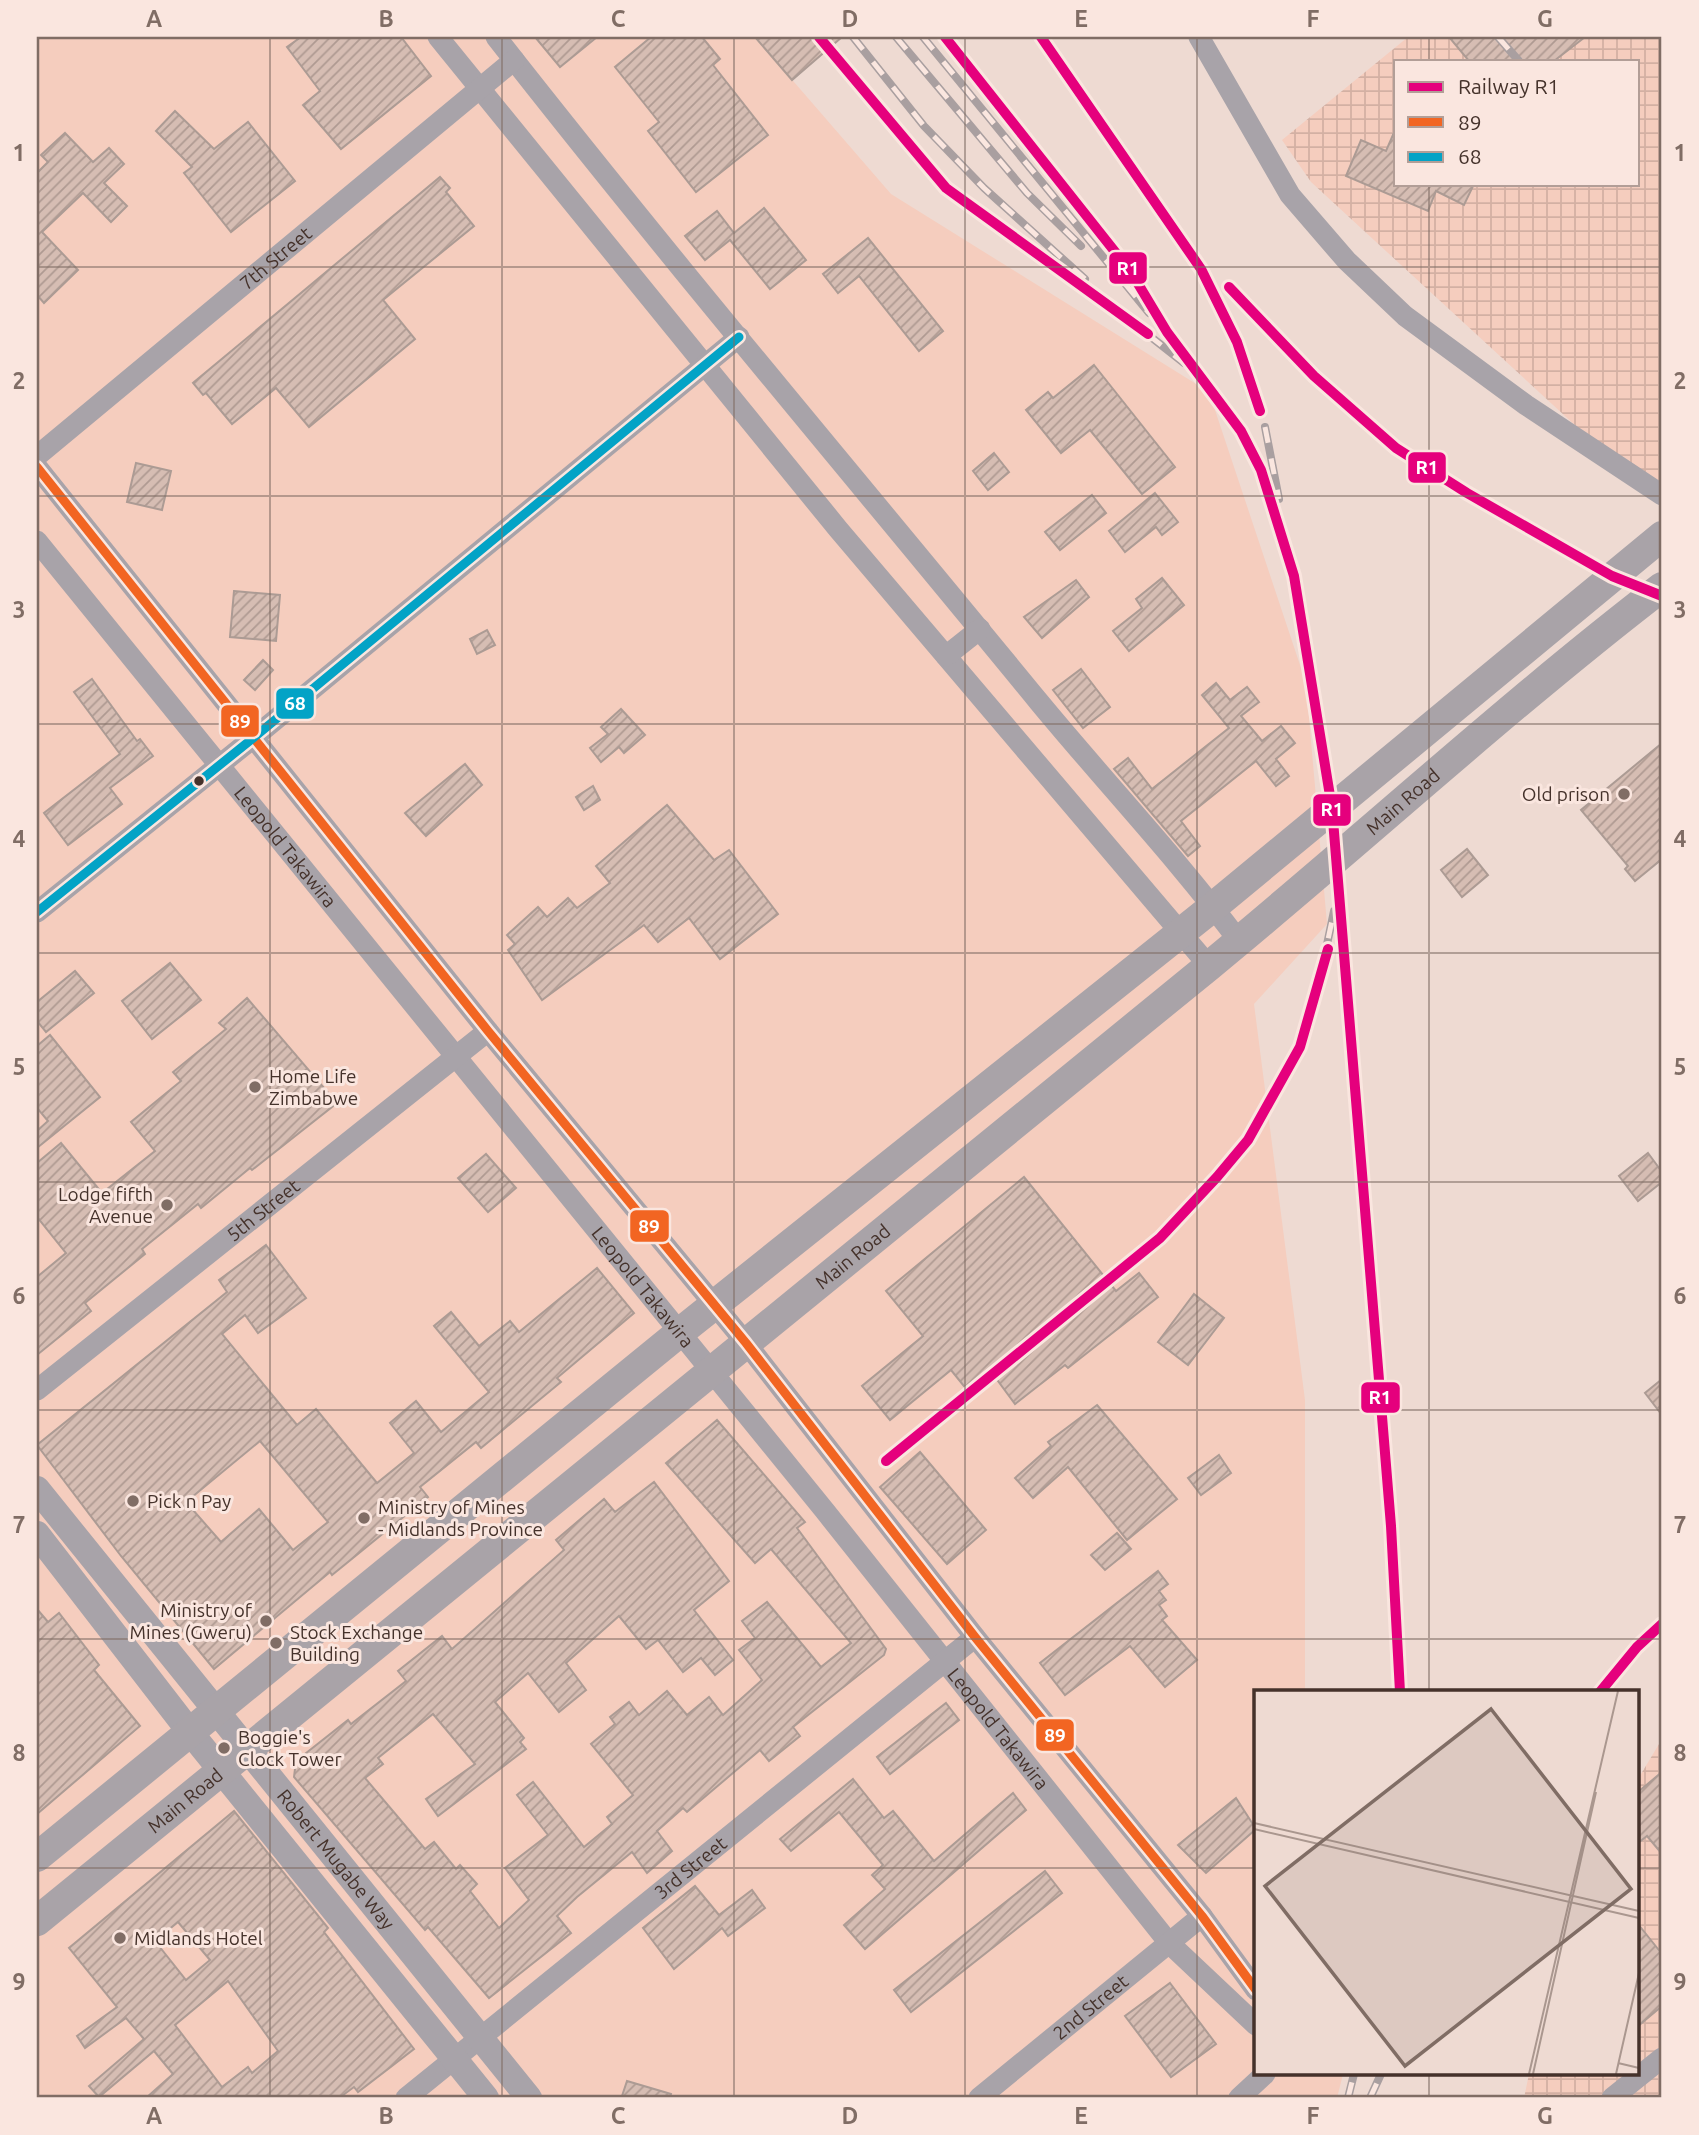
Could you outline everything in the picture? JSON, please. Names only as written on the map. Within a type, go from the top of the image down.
[{"type":"main road","name":"Main Road","points":[[37,1857],[679,1333],[1213,907],[1662,536]]},
{"type":"main road","name":"Main Road","points":[[37,1921],[996,1136],[1239,942],[1352,847],[1475,737],[1662,587]]},
{"type":"main road","points":[[972,1100],[996,1136]]},
{"type":"street","points":[[438,37],[838,529],[1209,966]]},
{"type":"street","points":[[496,37],[739,337],[1213,907],[1239,942]]},
{"type":"street","points":[[1199,37],[1290,195],[1347,261],[1416,324],[1526,405],[1662,495]]},
{"type":"street","name":"7th Street","points":[[37,456],[514,60]]},
{"type":"street","points":[[37,912],[252,739],[739,337]]},
{"type":"street","name":"Leopold Takawira","points":[[37,467],[488,1031],[746,1342],[975,1637],[1202,1916],[1254,1987]]},
{"type":"street","name":"Leopold Takawira","points":[[37,541],[945,1660],[1169,1943],[1254,2023]]},
{"type":"street","points":[[947,656],[980,629]]},
{"type":"street","name":"5th Street","points":[[37,1390],[488,1031]]},
{"type":"street","name":"Robert Mugabe Way","points":[[37,1489],[528,2098]]},
{"type":"street","name":"Robert Mugabe Way","points":[[37,1534],[190,1732],[486,2098]]},
{"type":"street","name":"3rd Street","points":[[406,2098],[975,1637]]},
{"type":"street","name":"2nd Street","points":[[979,2098],[1202,1916]]},
{"type":"street","points":[[1640,2076],[1662,2058]]},
{"type":"street","points":[[1239,2098],[1263,2076]]},
{"type":"street","points":[[1612,2098],[1640,2076]]},
{"type":"shaded area","points":[[37,37],[755,37],[891,194],[1209,392],[1306,683],[1327,924],[1254,1004],[1305,1400],[1305,1690],[1254,1690],[1254,2076],[1342,2076],[1337,2098],[37,2098]]},
{"type":"shaded area","points":[[1408,37],[1662,37],[1662,500],[1654,498],[1311,182],[1282,140]]},
{"type":"shaded area","points":[[1662,1739],[1662,2098],[1524,2098],[1529,2076],[1640,2076],[1640,1776]]},
{"type":"building","points":[[301,37],[401,37],[431,76],[341,149],[303,105],[320,91],[287,47]]},
{"type":"building","points":[[535,37],[597,37],[560,67]]},
{"type":"building","points":[[651,37],[702,37],[720,59],[713,65],[768,135],[696,192],[648,131],[659,122],[615,67]]},
{"type":"building","points":[[755,37],[842,37],[792,80]]},
{"type":"building","points":[[1449,37],[1585,37],[1555,60],[1468,60]]},
{"type":"building","points":[[175,111],[214,149],[248,122],[295,181],[231,232],[184,173],[192,167],[156,131]]},
{"type":"building","points":[[65,133],[93,162],[109,148],[124,164],[104,183],[127,206],[111,222],[83,193],[42,232],[78,270],[44,303],[37,295],[37,173],[48,162],[41,155]]},
{"type":"building","points":[[1394,133],[1394,186],[1473,186],[1464,205],[1436,191],[1428,211],[1346,176],[1361,140],[1386,151]]},
{"type":"building","points":[[440,177],[450,188],[446,192],[474,226],[383,300],[415,339],[309,427],[276,388],[232,424],[206,393],[203,395],[193,383]]},
{"type":"building","points":[[764,208],[806,260],[770,289],[730,240],[705,260],[685,236],[717,211],[734,233]]},
{"type":"building","points":[[868,238],[943,331],[919,351],[859,276],[838,293],[823,274]]},
{"type":"building","points":[[1094,365],[1175,467],[1142,494],[1090,430],[1061,453],[1026,410],[1048,392],[1053,398]]},
{"type":"building","points":[[994,453],[1009,472],[988,490],[973,471]]},
{"type":"building","points":[[136,463],[171,471],[162,510],[127,502]]},
{"type":"building","points":[[1155,493],[1178,522],[1162,535],[1156,527],[1125,552],[1109,531]]},
{"type":"building","points":[[1092,495],[1106,513],[1060,550],[1045,532]]},
{"type":"building","points":[[1162,578],[1184,605],[1129,651],[1113,631],[1142,608],[1136,599]]},
{"type":"building","points":[[1076,580],[1089,597],[1042,638],[1024,617]]},
{"type":"building","points":[[234,591],[280,595],[276,641],[230,637]]},
{"type":"building","points":[[487,630],[495,645],[477,654],[470,639]]},
{"type":"building","points":[[263,660],[273,670],[255,690],[244,680]]},
{"type":"building","points":[[1081,669],[1110,707],[1083,728],[1053,690]]},
{"type":"building","points":[[92,679],[137,741],[140,739],[153,756],[110,788],[122,804],[68,845],[44,813],[120,754],[74,692]]},
{"type":"building","points":[[1216,683],[1230,700],[1247,687],[1259,702],[1241,716],[1262,741],[1281,726],[1295,743],[1276,759],[1289,776],[1276,786],[1256,761],[1181,821],[1200,846],[1188,856],[1114,769],[1128,758],[1152,789],[1229,728],[1202,695]]},
{"type":"building","points":[[621,709],[645,735],[624,753],[619,747],[601,762],[590,748],[608,734],[601,727]]},
{"type":"building","points":[[1662,743],[1662,859],[1635,881],[1625,869],[1628,866],[1581,810]]},
{"type":"building","points":[[465,764],[482,785],[426,836],[405,813]]},
{"type":"building","points":[[593,786],[600,800],[584,810],[576,797]]},
{"type":"building","points":[[667,805],[714,860],[729,850],[778,914],[720,959],[689,918],[658,942],[644,925],[542,1000],[508,950],[515,944],[507,935],[538,907],[547,917],[568,898],[577,908],[610,883],[596,866]]},
{"type":"building","points":[[1467,849],[1488,875],[1462,897],[1441,870]]},
{"type":"building","points":[[170,963],[201,1000],[152,1039],[122,1001]]},
{"type":"building","points":[[75,971],[94,993],[46,1032],[37,1021],[37,1002]]},
{"type":"building","points":[[247,998],[337,1103],[252,1170],[250,1168],[201,1208],[198,1204],[142,1249],[145,1254],[85,1303],[91,1311],[37,1355],[37,1277],[66,1253],[37,1217],[37,1163],[61,1143],[102,1193],[155,1151],[131,1122],[181,1081],[173,1072],[226,1029],[219,1023]]},
{"type":"building","points":[[50,1035],[100,1097],[37,1148],[37,1131],[48,1121],[37,1108],[37,1046]]},
{"type":"building","points":[[1648,1153],[1662,1172],[1662,1182],[1638,1201],[1619,1176]]},
{"type":"building","points":[[486,1154],[516,1188],[488,1212],[458,1178]]},
{"type":"building","points":[[1024,1177],[1116,1291],[1139,1273],[1158,1297],[1068,1368],[1065,1365],[1015,1404],[995,1377],[972,1396],[951,1370],[890,1420],[862,1386],[923,1336],[886,1291]]},
{"type":"building","points":[[266,1245],[306,1298],[258,1333],[245,1315],[222,1334],[297,1425],[316,1409],[377,1483],[414,1453],[390,1423],[416,1401],[441,1432],[489,1392],[434,1326],[451,1312],[479,1346],[510,1321],[519,1332],[597,1268],[634,1313],[557,1378],[561,1382],[481,1448],[476,1442],[420,1487],[428,1497],[332,1575],[330,1572],[214,1669],[121,1556],[37,1445],[227,1292],[219,1280]],"holes":[[[260,1441],[328,1522],[293,1550],[259,1509],[221,1542],[186,1502]]]},
{"type":"building","points":[[1194,1294],[1224,1318],[1188,1365],[1158,1342]]},
{"type":"building","points":[[1662,1379],[1662,1415],[1645,1393]]},
{"type":"building","points":[[1097,1405],[1177,1499],[1127,1540],[1068,1467],[1033,1498],[1015,1478],[1051,1446],[1048,1442]]},
{"type":"building","points":[[717,1420],[805,1522],[797,1528],[886,1649],[884,1655],[793,1727],[800,1736],[769,1761],[760,1750],[687,1812],[683,1808],[657,1831],[672,1851],[647,1873],[632,1852],[577,1897],[557,1916],[571,1933],[489,1998],[428,1927],[425,1930],[294,1777],[296,1761],[348,1720],[351,1724],[406,1681],[398,1671],[442,1636],[452,1649],[564,1550],[556,1540],[604,1499],[615,1512],[654,1482],[729,1581],[694,1610],[733,1660],[715,1675],[701,1658],[683,1672],[658,1640],[646,1649],[619,1616],[566,1663],[586,1690],[559,1712],[528,1673],[495,1702],[524,1738],[520,1742],[526,1749],[438,1816],[426,1799],[475,1764],[433,1714],[378,1758],[383,1764],[365,1778],[425,1849],[434,1842],[456,1869],[460,1865],[477,1884],[470,1891],[499,1928],[529,1900],[505,1868],[548,1835],[517,1795],[533,1782],[584,1847],[612,1824],[607,1817],[633,1795],[591,1744],[615,1724],[610,1717],[629,1702],[639,1715],[667,1691],[687,1715],[709,1697],[723,1715],[762,1680],[739,1650],[755,1638],[742,1621],[767,1602],[821,1667],[851,1643],[771,1549],[755,1563],[666,1463]]},
{"type":"building","points":[[920,1452],[986,1530],[947,1564],[880,1487]]},
{"type":"building","points":[[1219,1455],[1231,1473],[1201,1495],[1188,1478]]},
{"type":"building","points":[[1117,1533],[1131,1549],[1105,1570],[1091,1555]]},
{"type":"building","points":[[1158,1571],[1168,1584],[1159,1591],[1166,1600],[1159,1605],[1167,1616],[1162,1620],[1197,1660],[1165,1687],[1130,1646],[1065,1695],[1040,1663]]},
{"type":"building","points":[[37,1609],[48,1622],[59,1613],[99,1665],[94,1670],[140,1726],[37,1814]]},
{"type":"building","points":[[946,1703],[959,1720],[890,1774],[877,1757]]},
{"type":"building","points":[[1662,1772],[1662,1854],[1647,1836],[1640,1841],[1640,1790]]},
{"type":"building","points":[[853,1779],[884,1818],[893,1811],[934,1861],[1013,1793],[1026,1810],[865,1949],[844,1925],[885,1889],[872,1875],[883,1865],[839,1812],[791,1851],[780,1839]]},
{"type":"building","points":[[1236,1798],[1254,1826],[1254,1831],[1206,1873],[1178,1845]]},
{"type":"building","points":[[234,1811],[328,1928],[324,1932],[414,2049],[358,2092],[354,2087],[339,2098],[146,2098],[173,2074],[154,2051],[99,2097],[89,2086],[144,2039],[126,2018],[85,2048],[77,2036],[117,2007],[69,1948]],"holes":[[[178,1922],[210,1960],[186,1980],[155,1941]],[[228,1981],[278,2051],[252,2073],[248,2067],[222,2087],[175,2025]]]},
{"type":"building","points":[[1045,1871],[1062,1893],[911,2012],[894,1990]]},
{"type":"building","points":[[695,1886],[719,1915],[752,1890],[765,1908],[728,1936],[722,1928],[674,1969],[643,1928]]},
{"type":"building","points":[[1640,1926],[1662,1954],[1662,2006],[1640,2024]]},
{"type":"building","points":[[1170,1983],[1216,2044],[1171,2077],[1125,2016]]},
{"type":"building","points":[[627,2081],[671,2094],[670,2098],[622,2096]]},
{"type":"railway","points":[[819,37],[946,188],[1017,243],[1113,307],[1184,363]]},
{"type":"railway","points":[[853,37],[924,126],[984,188],[1085,279]]},
{"type":"railway","points":[[896,37],[1027,193],[1081,246]]},
{"type":"railway","points":[[923,37],[1149,313]]},
{"type":"railway","points":[[945,37],[1131,272],[1167,332],[1241,431],[1261,470],[1294,576],[1332,808],[1391,1526],[1400,1690]]},
{"type":"railway","points":[[1041,37],[1152,196]]},
{"type":"railway","points":[[1498,37],[1518,60]]},
{"type":"railway","points":[[1265,427],[1279,499]]},
{"type":"railway","points":[[886,1461],[1160,1238],[1248,1140],[1300,1047],[1317,992],[1334,911]]},
{"type":"railway","points":[[1602,1690],[1637,1647],[1662,1624]]},
{"type":"railway","points":[[1348,2098],[1354,2076]]},
{"type":"railway","points":[[1370,2098],[1380,2076]]},
{"type":"rail line","name":"R1","points":[[819,37],[946,188],[1148,334]]},
{"type":"rail line","name":"R1","points":[[945,37],[1131,272],[1167,332],[1241,431],[1261,470],[1294,576],[1332,808],[1391,1526],[1400,1690]]},
{"type":"rail line","name":"R1","points":[[1041,37],[1201,269],[1237,342],[1260,411]]},
{"type":"rail line","name":"R1","points":[[1229,287],[1314,376],[1396,448],[1467,493],[1612,576],[1662,596]]},
{"type":"rail line","name":"R1","points":[[886,1461],[1160,1238],[1217,1177],[1248,1140],[1300,1047],[1328,949]]},
{"type":"rail line","name":"R1","points":[[1602,1690],[1637,1647],[1662,1624]]},
{"type":"transit line","name":"68","points":[[37,912],[252,739],[739,337]]},
{"type":"transit line","name":"89","points":[[37,467],[488,1031],[746,1343],[975,1637],[1202,1916],[1254,1987]]},
{"type":"place","name":"Old prison","points":[[1624,794]]},
{"type":"place","name":"Home Life Zimbabwe","points":[[255,1087]]},
{"type":"place","name":"Lodge fifth Avenue","points":[[167,1205]]},
{"type":"place","name":"Pick n Pay","points":[[133,1501]]},
{"type":"place","name":"Ministry of Mines - Midlands Province","points":[[364,1518]]},
{"type":"place","name":"Ministry of Mines (Gweru)","points":[[266,1621]]},
{"type":"place","name":"Stock Exchange Building","points":[[276,1643]]},
{"type":"place","name":"Boggie's Clock Tower","points":[[224,1748]]},
{"type":"place","name":"Midlands Hotel","points":[[120,1938]]}]
